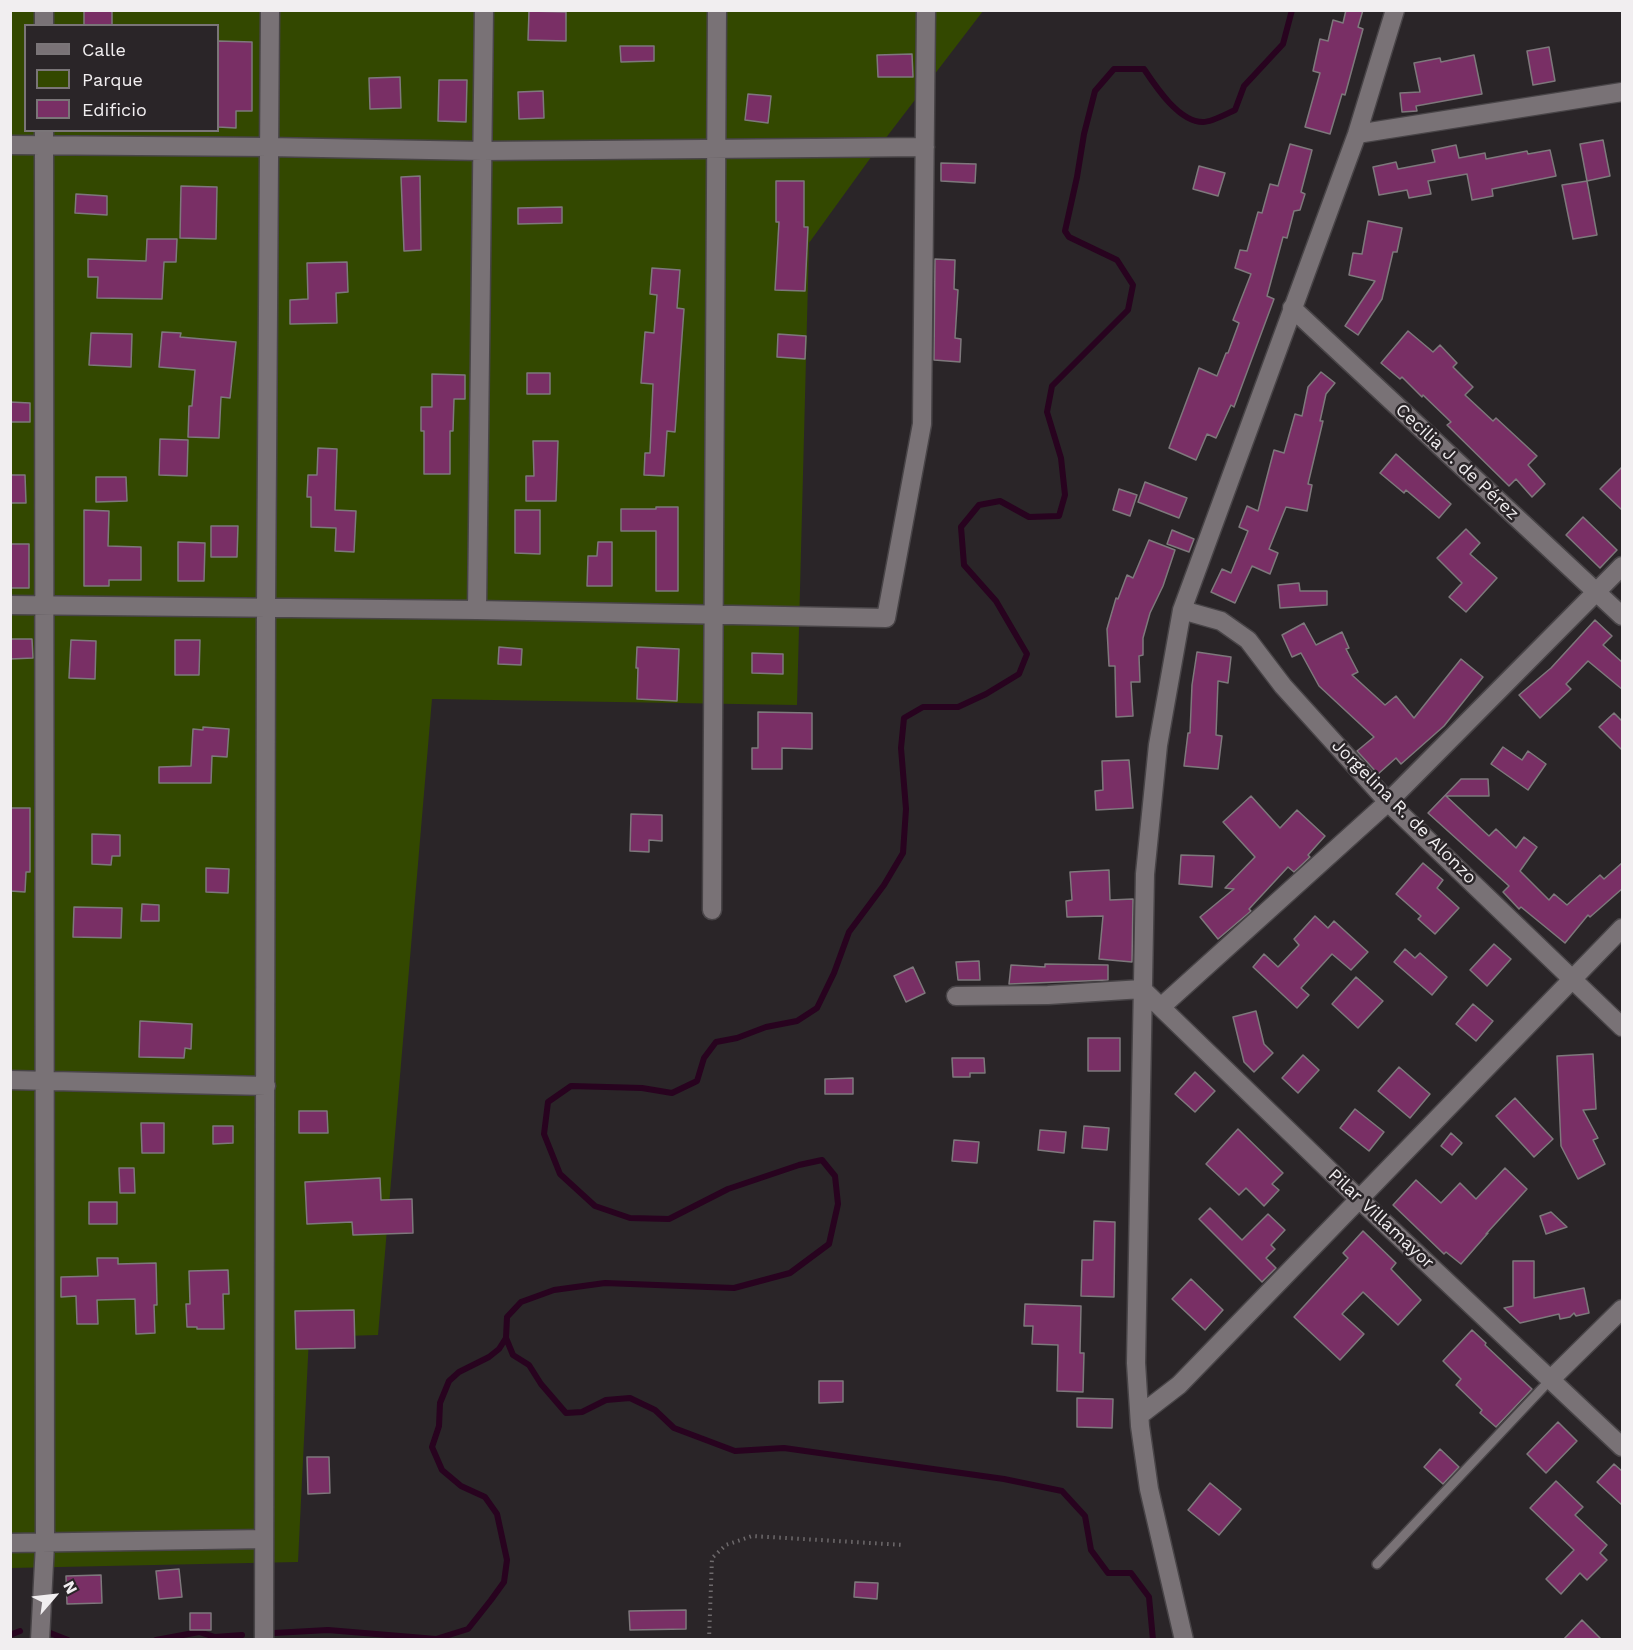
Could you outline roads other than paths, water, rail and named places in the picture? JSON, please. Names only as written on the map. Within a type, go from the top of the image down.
[{"type":"street","points":[[264,1640],[266,607],[270,10]]},
{"type":"street","points":[[477,609],[484,10]]},
{"type":"street","points":[[712,910],[717,10]]},
{"type":"street","points":[[10,605],[477,609],[886,618],[922,424],[926,10]]},
{"type":"street","points":[[1184,1640],[1149,1489],[1136,1363],[1145,874],[1158,745],[1182,610],[1357,134],[1395,10]]},
{"type":"street","points":[[1357,134],[1623,92]]},
{"type":"street","points":[[40,1640],[45,1544],[44,138]]},
{"type":"street","points":[[10,146],[44,138],[269,147],[482,151],[925,147]]},
{"type":"street","name":"Cecilia J. de Pérez","points":[[1292,308],[1623,616]]},
{"type":"street","points":[[1161,1007],[1388,801],[1623,566]]},
{"type":"street","name":"Jorgelina R. de Alonzo","points":[[1182,610],[1221,621],[1248,640],[1283,686],[1388,801],[1623,1027]]},
{"type":"street","points":[[1140,1414],[1179,1385],[1623,928]]},
{"type":"street","points":[[956,996],[1047,995],[1142,989]]},
{"type":"street","name":"Pilar Villamayor","points":[[1142,989],[1359,1199],[1623,1447]]},
{"type":"street","points":[[10,1080],[266,1086]]},
{"type":"street","points":[[1551,1379],[1623,1309]]},
{"type":"street","points":[[10,1543],[264,1539]]},
{"type":"lane","points":[[1377,1564],[1551,1379]]},
{"type":"waterway","points":[[1153,1640],[1149,1597],[1131,1573],[1108,1573],[1091,1550],[1085,1516],[1062,1491],[1004,1479],[784,1448],[735,1451],[674,1428],[655,1410],[630,1398],[606,1400],[582,1412],[566,1413],[541,1384],[529,1365],[513,1355],[506,1338],[507,1317],[521,1302],[554,1290],[605,1283],[734,1288],[790,1273],[829,1244],[838,1204],[835,1176],[822,1160],[799,1165],[728,1189],[669,1219],[630,1218],[595,1206],[560,1174],[544,1134],[548,1102],[571,1086],[642,1088],[672,1093],[697,1081],[704,1058],[716,1042],[737,1038],[766,1027],[797,1021],[817,1008],[834,973],[849,932],[884,885],[903,853],[906,809],[901,748],[904,718],[923,707],[958,707],[986,694],[1019,674],[1027,654],[996,601],[964,565],[961,527],[979,505],[1000,501],[1029,517],[1059,516],[1065,495],[1061,458],[1047,412],[1052,386],[1128,310],[1133,285],[1117,260],[1069,237],[1065,231],[1095,91],[1114,69],[1144,69],[1169,102],[1185,116],[1203,122],[1219,118],[1235,110],[1244,86],[1283,44],[1292,10]]},
{"type":"waterway","points":[[274,1633],[328,1630],[436,1639],[468,1629],[491,1600],[504,1582],[507,1560],[497,1514],[485,1497],[461,1486],[442,1470],[432,1447],[439,1426],[440,1403],[449,1381],[459,1372],[489,1357],[499,1349],[506,1338]]},
{"type":"waterway","points":[[10,1635],[20,1631]]},
{"type":"waterway","points":[[45,1631],[68,1640]]},
{"type":"waterway","points":[[156,1640],[199,1632],[215,1637],[242,1635]]}]
